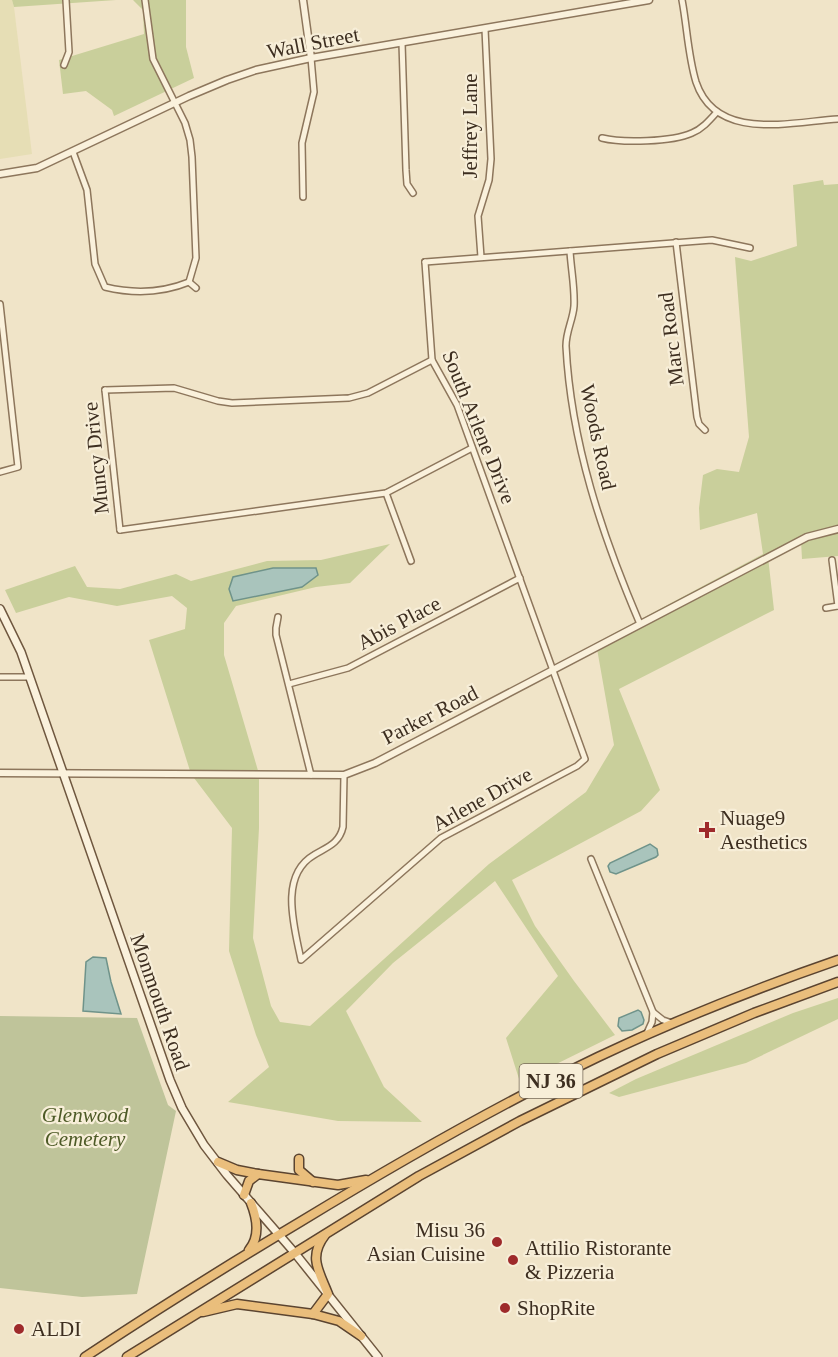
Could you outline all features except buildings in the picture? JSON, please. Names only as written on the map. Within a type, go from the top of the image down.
[{"type":"highway","name":"NJ 36","points":[[85,1357],[279,1234],[372,1178],[505,1104],[599,1057],[676,1023],[838,960]]},
{"type":"highway","name":"NJ 36","points":[[127,1357],[428,1171],[600,1081],[754,1013],[838,982]]},
{"type":"highway","points":[[299,1159],[299,1170],[314,1182]]},
{"type":"highway","points":[[218,1162],[237,1170],[338,1185],[372,1178]]},
{"type":"highway","points":[[244,1195],[249,1181],[258,1174]]},
{"type":"highway","points":[[241,1257],[251,1248],[257,1235],[251,1203]]},
{"type":"highway","points":[[313,1314],[328,1294],[315,1258],[317,1247],[328,1233]]},
{"type":"highway","points":[[194,1315],[237,1304],[313,1314],[339,1321],[361,1336]]},
{"type":"main road","name":"Monmouth Road","points":[[0,609],[30,677],[170,1080],[193,1129],[244,1195],[294,1252],[378,1357]]},
{"type":"street","points":[[64,65],[69,52],[66,0]]},
{"type":"street","points":[[145,0],[153,59],[188,132],[192,157],[196,258],[189,282]]},
{"type":"street","points":[[303,0],[314,92],[302,143],[303,197]]},
{"type":"street","name":"Wall Street","points":[[0,174],[31,170],[241,75],[311,58],[649,0]]},
{"type":"street","points":[[682,0],[696,81],[707,101],[717,112],[738,122],[754,125],[838,119]]},
{"type":"street","name":"Jeffrey Lane","points":[[481,257],[478,216],[489,180],[491,159],[485,29]]},
{"type":"street","points":[[402,43],[406,170],[408,188],[413,193]]},
{"type":"street","points":[[602,138],[620,142],[682,137],[704,126],[717,112]]},
{"type":"street","points":[[73,152],[87,190],[95,264],[105,287]]},
{"type":"street","points":[[418,256],[425,262],[716,240],[750,248]]},
{"type":"street","name":"Marc Road","points":[[676,242],[697,417],[699,424],[705,430]]},
{"type":"street","name":"Woods Road","points":[[570,251],[574,308],[567,330],[566,346],[577,436],[590,488],[640,624]]},
{"type":"street","name":"South Arlene Drive","points":[[425,262],[432,360],[457,405],[553,670]]},
{"type":"street","points":[[105,287],[127,292],[161,291],[189,282]]},
{"type":"street","points":[[189,282],[196,288]]},
{"type":"street","points":[[99,292],[105,287]]},
{"type":"street","points":[[0,304],[18,467],[0,472]]},
{"type":"street","name":"Muncy Drive","points":[[432,360],[368,393],[349,398],[232,403],[174,388],[105,390],[120,530],[386,493],[472,448]]},
{"type":"street","points":[[99,386],[105,390]]},
{"type":"street","points":[[386,493],[411,561]]},
{"type":"street","name":"Parker Road","points":[[0,773],[344,775],[375,763],[807,537],[838,529]]},
{"type":"street","points":[[115,536],[120,530]]},
{"type":"street","points":[[826,608],[838,606],[832,560]]},
{"type":"street","name":"Abis Place","points":[[289,684],[348,668],[520,578]]},
{"type":"street","points":[[278,617],[276,635],[311,775]]},
{"type":"street","name":"Arlene Drive","points":[[344,775],[341,835],[332,845],[308,860],[294,882],[292,909],[301,960],[441,838],[583,762],[585,757],[553,670]]},
{"type":"street","points":[[0,677],[30,677]]},
{"type":"street","points":[[591,859],[653,1012],[646,1037]]},
{"type":"street","points":[[653,1012],[663,1020],[676,1023]]},
{"type":"shaded area","points":[[0,0],[12,0],[14,7],[32,154],[0,159]]},
{"type":"green space","points":[[12,0],[116,0],[14,7]]},
{"type":"green space","points":[[133,0],[186,0],[186,47],[194,78],[114,116],[112,110],[86,91],[63,94],[59,60],[144,34],[143,10]]},
{"type":"green space","points":[[823,180],[824,185],[838,184],[838,556],[802,559],[801,541],[768,557],[774,610],[619,689],[660,790],[641,811],[512,880],[535,926],[615,1035],[520,1082],[506,1038],[558,976],[495,881],[393,963],[346,1011],[384,1087],[422,1122],[338,1121],[228,1102],[269,1067],[256,1035],[229,951],[232,828],[191,774],[149,640],[185,629],[187,608],[172,596],[117,606],[69,597],[16,613],[5,590],[75,566],[87,587],[120,589],[176,574],[191,581],[267,561],[321,560],[390,544],[350,583],[316,587],[236,606],[224,623],[224,655],[259,774],[259,828],[253,938],[271,1006],[280,1022],[310,1026],[489,864],[586,792],[614,745],[596,643],[763,554],[757,513],[700,530],[699,508],[703,475],[717,469],[739,472],[749,437],[735,257],[751,261],[797,246],[793,185]]},
{"type":"green space","points":[[838,998],[838,1019],[746,1063],[619,1097],[609,1093],[636,1079],[793,1013]]},
{"type":"green space","name":"Glenwood Cemetery","points":[[0,1016],[137,1018],[168,1105],[176,1111],[137,1294],[82,1297],[0,1288]]},
{"type":"water","points":[[273,568],[316,568],[318,575],[302,587],[233,601],[229,589],[233,577]]},
{"type":"water","points":[[650,844],[657,849],[656,857],[616,874],[610,872],[608,866],[610,863]]},
{"type":"water","points":[[93,957],[106,958],[121,1014],[83,1011],[86,962]]},
{"type":"water","points":[[638,1010],[644,1020],[643,1024],[632,1030],[622,1031],[618,1026],[619,1018]]},
{"type":"place","name":"Nuage9 Aesthetics","points":[[707,830]]},
{"type":"place","name":"Misu 36 Asian Cuisine","points":[[497,1242]]},
{"type":"place","name":"Attilio Ristorante & Pizzeria","points":[[513,1260]]},
{"type":"place","name":"ShopRite","points":[[505,1308]]},
{"type":"place","name":"ALDI","points":[[19,1329]]}]
